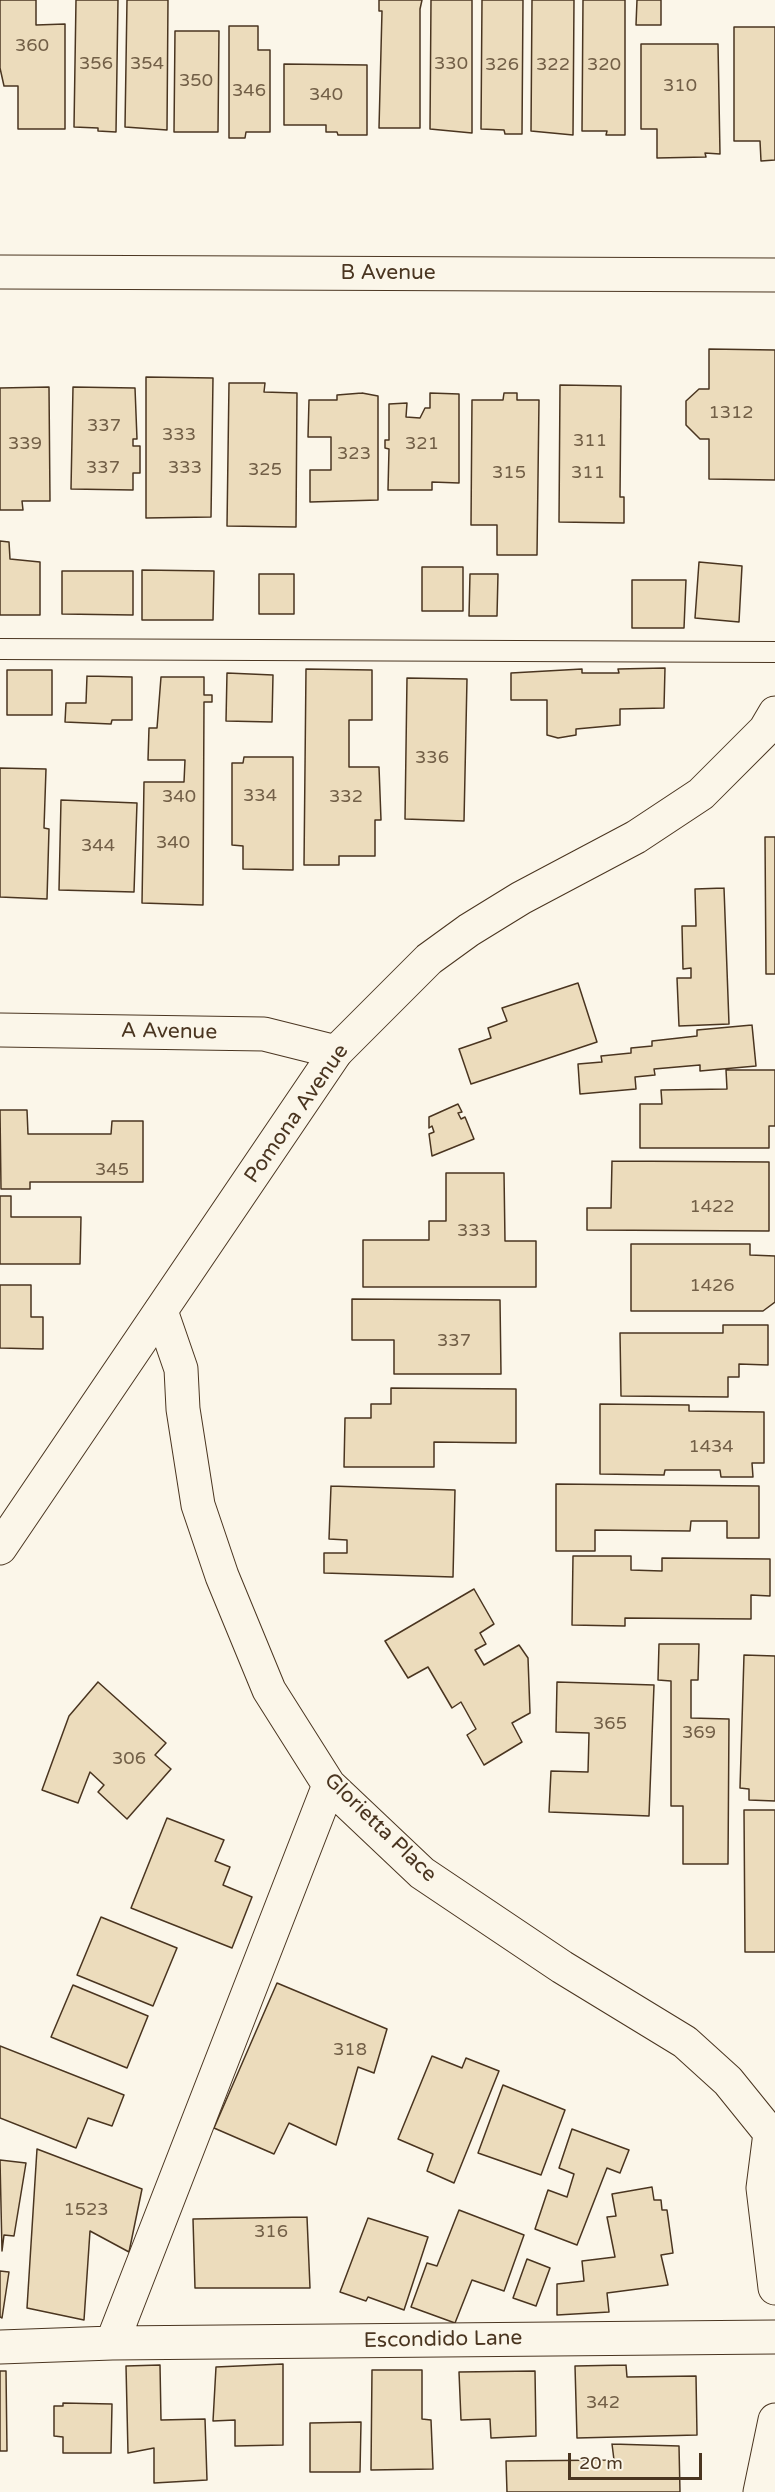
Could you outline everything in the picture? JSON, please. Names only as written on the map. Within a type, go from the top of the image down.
[{"type":"main road","name":"B Avenue","points":[[0,272],[775,275]]},
{"type":"main road","name":"Pomona Avenue","points":[[0,1548],[336,1052],[429,959],[453,942],[521,898],[636,837],[701,794],[765,730],[775,713]]},
{"type":"main road","name":"A Avenue","points":[[0,1030],[264,1034],[336,1052]]},
{"type":"main road","name":"Glorietta Place","points":[[161,1311],[182,1369],[183,1409],[198,1505],[222,1576],[268,1690],[329,1785],[422,1873],[562,1967],[685,2042],[728,2081],[772,2134]]},
{"type":"main road","points":[[112,2343],[329,1785]]},
{"type":"main road","points":[[772,2134],[763,2188],[775,2288]]},
{"type":"main road","name":"Escondido Lane","points":[[0,2347],[112,2343],[775,2337]]},
{"type":"main road","points":[[760,2492],[775,2420]]},
{"type":"lane","points":[[0,648],[775,652]]},
{"type":"building","points":[[0,0],[36,0],[36,25],[65,24],[65,129],[18,129],[18,86],[4,86],[0,68]]},
{"type":"building","points":[[76,0],[118,0],[116,132],[98,131],[98,128],[74,127]]},
{"type":"building","points":[[127,0],[168,0],[167,130],[125,127]]},
{"type":"building","points":[[379,0],[422,0],[420,9],[420,128],[379,128],[382,11],[379,11]]},
{"type":"building","points":[[431,0],[472,0],[472,133],[430,129]]},
{"type":"building","points":[[482,0],[523,0],[522,134],[505,134],[504,130],[481,129]]},
{"type":"building","points":[[532,0],[574,0],[573,135],[531,131]]},
{"type":"building","points":[[583,0],[625,0],[625,135],[606,135],[607,131],[582,131]]},
{"type":"building","points":[[637,0],[661,0],[661,25],[636,25]]},
{"type":"building","points":[[229,26],[258,26],[258,50],[270,50],[270,132],[246,132],[245,138],[229,138]]},
{"type":"building","points":[[734,27],[775,27],[775,160],[761,161],[760,141],[734,141]]},
{"type":"building","points":[[175,31],[219,31],[218,132],[174,132]]},
{"type":"building","points":[[641,44],[718,44],[720,154],[705,153],[706,157],[657,158],[657,129],[641,129]]},
{"type":"building","points":[[284,64],[367,65],[367,135],[338,135],[337,132],[326,132],[326,125],[284,125]]},
{"type":"building","points":[[709,349],[775,350],[775,480],[709,479],[709,439],[700,439],[686,425],[686,401],[699,389],[709,389]]},
{"type":"building","points":[[146,377],[213,378],[211,517],[146,518]]},
{"type":"building","points":[[229,383],[265,383],[264,392],[297,393],[296,527],[227,526]]},
{"type":"building","points":[[560,385],[621,386],[620,497],[624,497],[624,523],[559,522]]},
{"type":"building","points":[[49,387],[50,501],[22,501],[23,510],[0,510],[0,388]]},
{"type":"building","points":[[73,387],[135,388],[137,439],[133,439],[133,446],[140,446],[140,473],[133,473],[133,490],[71,489]]},
{"type":"building","points":[[362,393],[378,396],[378,500],[310,502],[310,470],[331,470],[331,437],[308,437],[309,400],[337,400],[337,395]]},
{"type":"building","points":[[430,393],[459,394],[459,483],[432,482],[432,490],[388,490],[389,449],[385,448],[385,440],[389,440],[389,404],[407,403],[406,417],[420,418],[425,408],[430,408]]},
{"type":"building","points":[[504,393],[517,393],[517,400],[539,400],[537,555],[497,555],[497,525],[471,525],[472,400],[503,400]]},
{"type":"building","points":[[0,541],[9,542],[10,559],[40,562],[40,615],[0,615]]},
{"type":"building","points":[[699,562],[742,566],[739,622],[695,618]]},
{"type":"building","points":[[422,567],[463,567],[463,611],[422,611]]},
{"type":"building","points":[[142,570],[214,571],[213,620],[142,620]]},
{"type":"building","points":[[62,571],[133,571],[133,615],[62,614]]},
{"type":"building","points":[[259,574],[294,574],[294,614],[259,614]]},
{"type":"building","points":[[470,574],[498,574],[497,616],[469,616]]},
{"type":"building","points":[[632,580],[686,580],[684,628],[632,628]]},
{"type":"building","points":[[665,668],[664,708],[620,709],[620,725],[576,729],[576,735],[558,738],[547,735],[547,700],[511,700],[511,673],[582,669],[582,673],[619,673],[618,669]]},
{"type":"building","points":[[306,669],[372,670],[372,720],[349,720],[349,767],[379,767],[381,820],[375,820],[375,856],[339,856],[339,865],[304,865]]},
{"type":"building","points":[[7,670],[52,670],[52,715],[7,715]]},
{"type":"building","points":[[227,673],[273,675],[272,722],[226,721]]},
{"type":"building","points":[[87,676],[132,677],[132,720],[112,720],[111,724],[65,722],[66,703],[86,703]]},
{"type":"building","points":[[161,677],[204,677],[204,695],[212,695],[212,702],[204,702],[203,905],[142,903],[144,782],[184,782],[185,760],[148,760],[149,728],[157,728]]},
{"type":"building","points":[[407,678],[467,679],[464,821],[405,819]]},
{"type":"building","points":[[244,757],[293,757],[293,870],[243,869],[243,846],[232,845],[232,763],[243,763]]},
{"type":"building","points":[[0,768],[46,769],[44,828],[49,829],[47,899],[0,897]]},
{"type":"building","points":[[61,800],[137,803],[134,892],[59,890]]},
{"type":"building","points":[[765,837],[775,837],[775,974],[766,974]]},
{"type":"building","points":[[724,888],[729,1024],[679,1026],[677,978],[691,978],[691,968],[683,969],[682,926],[696,926],[695,889]]},
{"type":"building","points":[[578,983],[597,1042],[471,1084],[459,1049],[491,1038],[488,1028],[507,1021],[502,1008]]},
{"type":"building","points":[[752,1025],[756,1066],[700,1071],[700,1065],[654,1069],[655,1075],[635,1077],[636,1089],[580,1094],[578,1064],[602,1062],[601,1056],[631,1053],[631,1048],[652,1046],[652,1041],[697,1036],[697,1030]]},
{"type":"building","points":[[726,1070],[775,1070],[775,1126],[769,1126],[769,1148],[640,1148],[640,1104],[662,1104],[661,1090],[727,1089]]},
{"type":"building","points":[[458,1104],[462,1112],[458,1113],[461,1119],[465,1117],[474,1139],[432,1156],[429,1134],[434,1132],[432,1126],[429,1128],[429,1117]]},
{"type":"building","points":[[0,1110],[27,1110],[28,1134],[111,1134],[112,1121],[143,1121],[143,1182],[30,1182],[30,1189],[1,1189]]},
{"type":"building","points":[[612,1161],[769,1162],[769,1231],[587,1230],[587,1208],[611,1208]]},
{"type":"building","points":[[446,1173],[504,1173],[505,1241],[536,1241],[536,1287],[363,1287],[363,1240],[429,1240],[429,1221],[446,1221]]},
{"type":"building","points":[[0,1196],[11,1196],[11,1217],[81,1217],[80,1264],[0,1264]]},
{"type":"building","points":[[631,1244],[750,1244],[750,1255],[775,1256],[775,1302],[763,1311],[631,1311]]},
{"type":"building","points":[[0,1285],[31,1285],[31,1317],[43,1317],[43,1349],[0,1348]]},
{"type":"building","points":[[352,1299],[500,1300],[501,1374],[394,1374],[394,1340],[352,1340]]},
{"type":"building","points":[[723,1325],[768,1325],[768,1365],[739,1364],[739,1377],[728,1377],[728,1397],[621,1396],[620,1333],[723,1333]]},
{"type":"building","points":[[391,1388],[516,1389],[516,1443],[434,1442],[434,1467],[344,1467],[345,1418],[371,1418],[371,1404],[391,1404]]},
{"type":"building","points":[[600,1404],[689,1405],[689,1411],[764,1412],[764,1463],[752,1463],[753,1477],[721,1477],[720,1470],[665,1470],[664,1475],[600,1474]]},
{"type":"building","points":[[556,1484],[759,1486],[759,1538],[727,1538],[727,1521],[691,1521],[690,1531],[595,1530],[595,1551],[556,1551]]},
{"type":"building","points":[[331,1486],[455,1490],[453,1577],[324,1573],[324,1553],[347,1553],[347,1540],[329,1539]]},
{"type":"building","points":[[573,1556],[631,1556],[631,1570],[662,1571],[662,1558],[770,1559],[770,1596],[751,1595],[751,1619],[625,1618],[625,1626],[572,1625]]},
{"type":"building","points":[[474,1589],[494,1624],[480,1633],[486,1644],[475,1650],[484,1665],[519,1645],[528,1658],[530,1713],[512,1723],[522,1742],[484,1765],[467,1735],[476,1729],[461,1702],[452,1708],[428,1667],[408,1678],[385,1641]]},
{"type":"building","points":[[659,1644],[699,1644],[698,1680],[691,1680],[691,1718],[729,1719],[728,1864],[683,1864],[683,1806],[671,1806],[671,1681],[658,1680]]},
{"type":"building","points":[[744,1655],[775,1656],[775,1801],[749,1800],[749,1789],[740,1788]]},
{"type":"building","points":[[98,1682],[166,1743],[155,1755],[171,1769],[127,1819],[98,1792],[104,1785],[90,1772],[78,1803],[42,1790],[69,1716]]},
{"type":"building","points":[[557,1682],[654,1685],[649,1816],[549,1812],[551,1771],[588,1772],[589,1733],[556,1732]]},
{"type":"building","points":[[744,1810],[775,1810],[775,1952],[745,1952]]},
{"type":"building","points":[[167,1818],[224,1840],[215,1861],[230,1867],[223,1885],[252,1897],[232,1948],[131,1908]]},
{"type":"building","points":[[101,1917],[177,1948],[153,2006],[77,1975]]},
{"type":"building","points":[[277,1983],[387,2029],[374,2073],[358,2067],[336,2145],[289,2123],[274,2154],[214,2128]]},
{"type":"building","points":[[73,1985],[148,2016],[127,2068],[51,2037]]},
{"type":"building","points":[[0,2046],[124,2095],[112,2126],[88,2118],[76,2148],[0,2118]]},
{"type":"building","points":[[432,2056],[462,2068],[466,2058],[499,2071],[454,2183],[427,2171],[433,2154],[398,2139]]},
{"type":"building","points":[[503,2085],[565,2110],[541,2175],[478,2153]]},
{"type":"building","points":[[572,2129],[629,2150],[620,2173],[607,2168],[577,2245],[535,2229],[548,2190],[567,2197],[574,2174],[559,2168]]},
{"type":"building","points":[[37,2149],[142,2189],[129,2252],[90,2231],[84,2320],[27,2308]]},
{"type":"building","points":[[0,2160],[26,2163],[14,2236],[4,2235],[2,2251]]},
{"type":"building","points":[[652,2187],[654,2200],[661,2200],[662,2210],[667,2210],[673,2253],[661,2255],[668,2285],[607,2293],[609,2312],[557,2315],[557,2284],[584,2281],[582,2261],[615,2257],[607,2217],[616,2216],[612,2194]]},
{"type":"building","points":[[459,2210],[524,2235],[504,2291],[472,2280],[455,2323],[411,2307],[427,2263],[437,2266]]},
{"type":"building","points":[[307,2217],[310,2288],[195,2288],[193,2219]]},
{"type":"building","points":[[368,2218],[428,2237],[404,2310],[368,2297],[366,2301],[340,2292]]},
{"type":"building","points":[[527,2259],[550,2268],[536,2306],[513,2298]]},
{"type":"building","points":[[0,2271],[9,2272],[2,2318],[0,2317]]},
{"type":"building","points":[[283,2364],[283,2445],[235,2446],[235,2420],[213,2421],[216,2367]]},
{"type":"building","points":[[160,2365],[161,2420],[205,2419],[207,2480],[154,2483],[154,2448],[128,2453],[126,2366]]},
{"type":"building","points":[[626,2365],[627,2377],[696,2376],[697,2435],[577,2438],[575,2366]]},
{"type":"building","points":[[372,2370],[422,2370],[422,2419],[431,2420],[433,2469],[371,2470]]},
{"type":"building","points":[[0,2371],[6,2371],[7,2451],[0,2451]]},
{"type":"building","points":[[535,2371],[536,2436],[491,2438],[490,2419],[461,2420],[459,2372]]},
{"type":"building","points":[[63,2403],[112,2404],[111,2453],[63,2453],[63,2437],[54,2436],[54,2406],[63,2406]]},
{"type":"building","points":[[361,2422],[360,2472],[310,2472],[310,2423]]},
{"type":"building","points":[[612,2444],[679,2446],[680,2492],[507,2492],[506,2461],[614,2460]]}]
